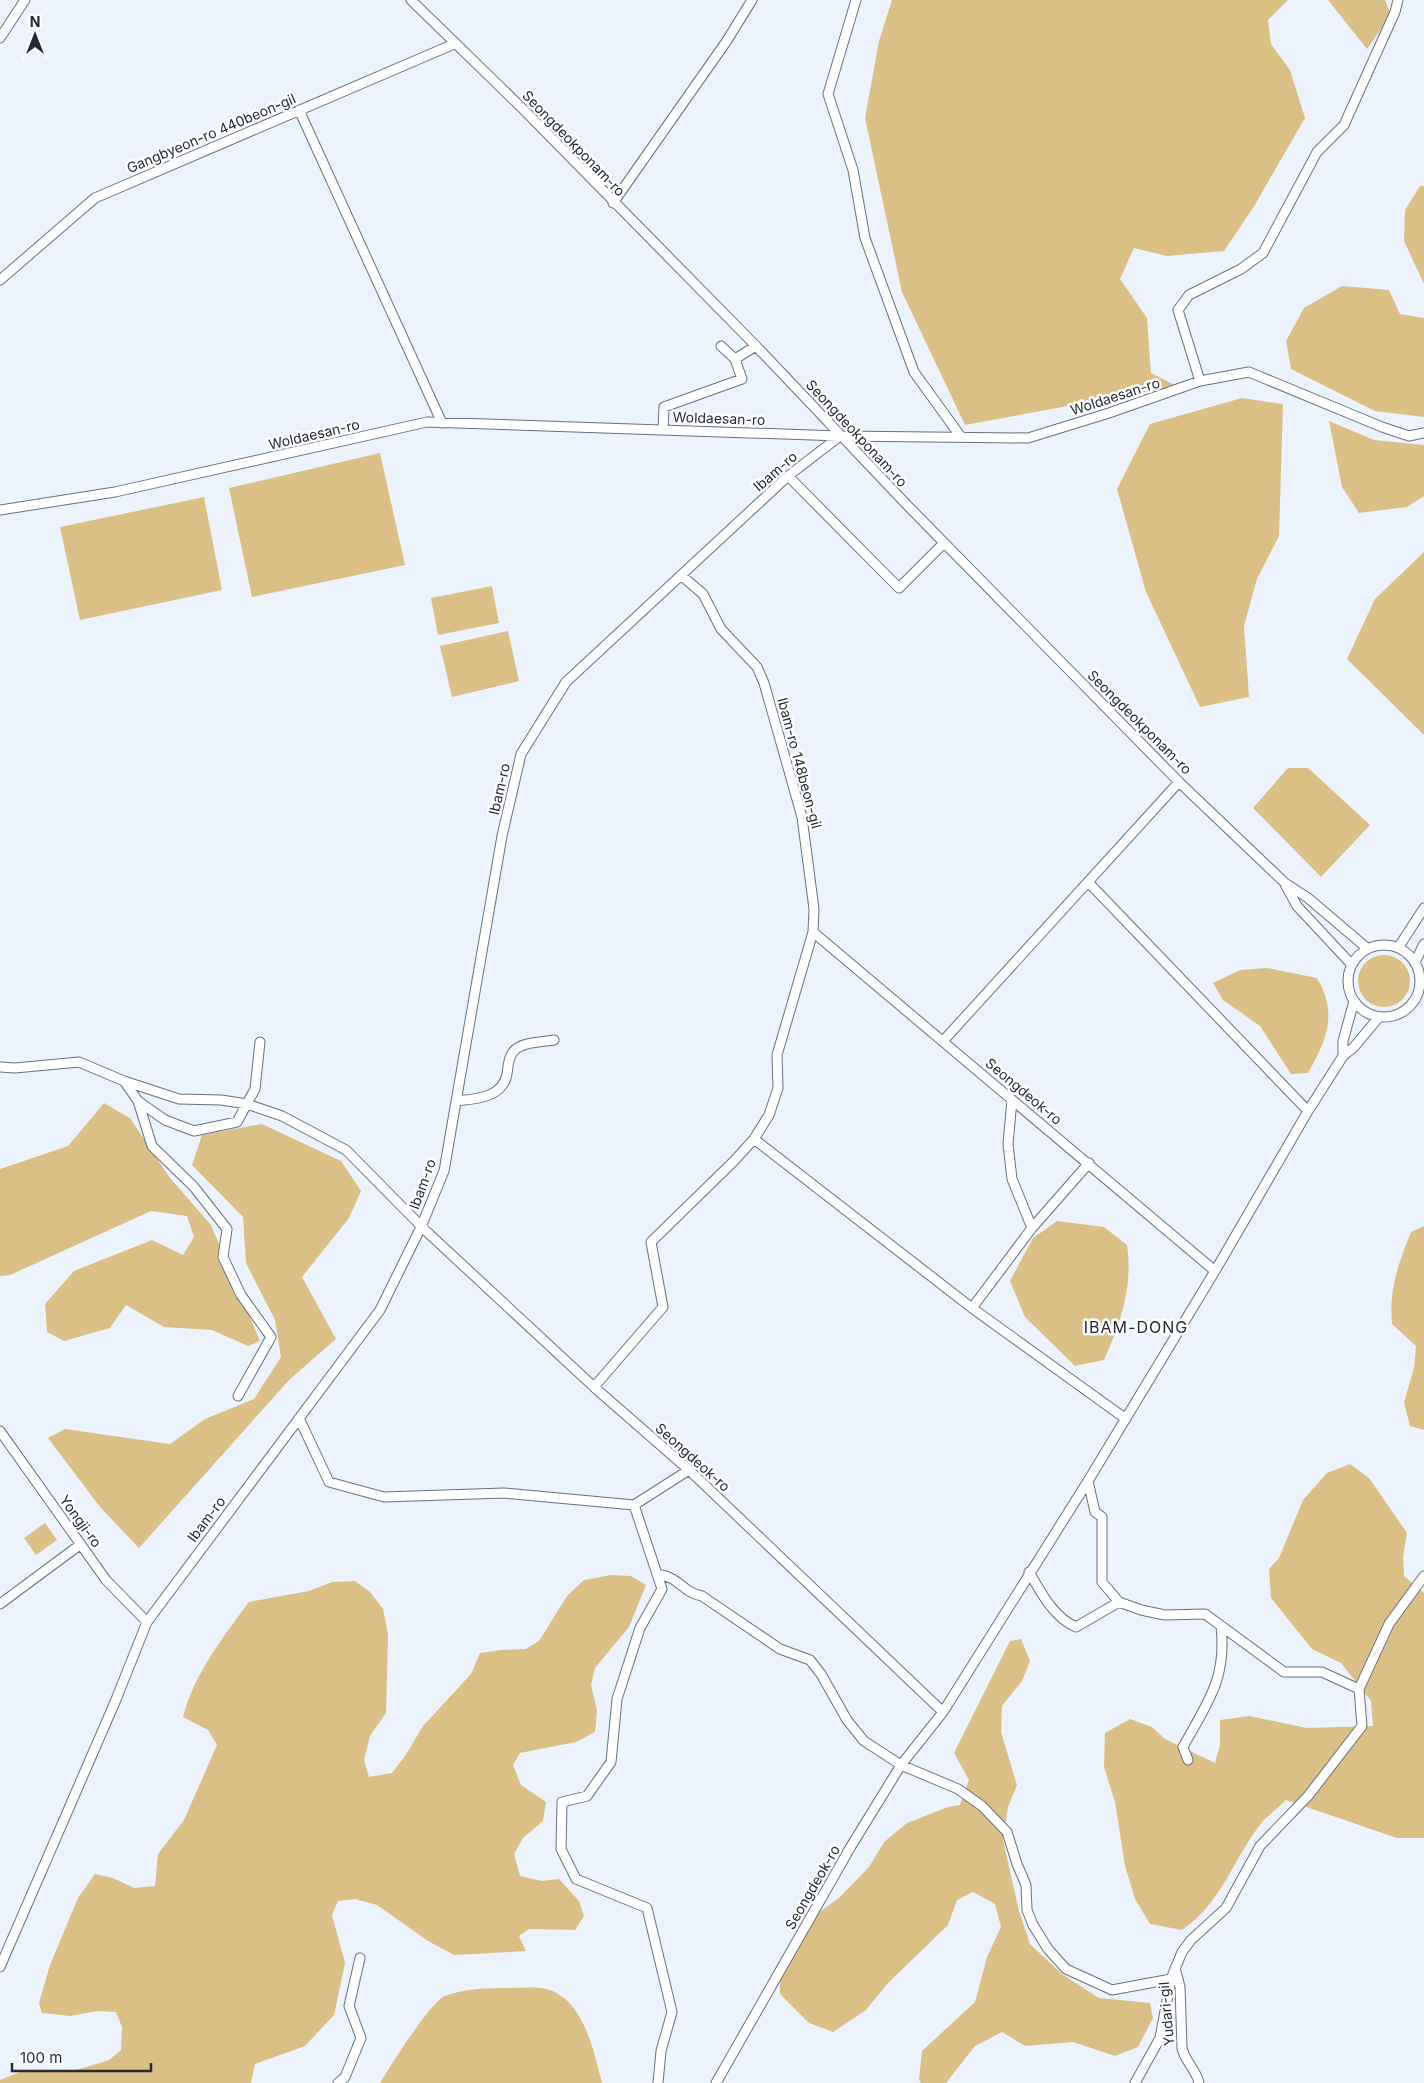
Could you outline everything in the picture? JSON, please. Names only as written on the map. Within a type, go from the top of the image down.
[{"type":"street","points":[[0,38],[26,0]]},
{"type":"street","name":"Seongdeokponam-ro","points":[[411,0],[454,44],[524,110],[613,203],[756,346],[840,436],[1179,782],[1285,884]]},
{"type":"street","points":[[613,203],[726,42],[752,0]]},
{"type":"street","points":[[856,0],[828,94],[854,170],[865,238],[914,372],[961,437]]},
{"type":"street","points":[[1200,381],[1178,310],[1189,296],[1241,269],[1263,253],[1317,152],[1344,125],[1398,0]]},
{"type":"street","name":"Gangbyeon-ro 440beon-gil","points":[[0,280],[95,198],[454,44]]},
{"type":"street","points":[[299,110],[442,423]]},
{"type":"street","points":[[663,430],[664,407],[742,379],[736,359],[721,346]]},
{"type":"street","points":[[736,359],[756,346]]},
{"type":"street","name":"Woldaesan-ro","points":[[0,510],[115,492],[427,422],[840,436],[1028,438],[1109,413],[1200,381],[1249,372],[1409,436],[1424,433]]},
{"type":"street","name":"Ibam-ro","points":[[0,1967],[116,1702],[147,1622],[380,1310],[421,1227],[444,1171],[502,836],[521,754],[566,682],[788,476],[840,436]]},
{"type":"street","points":[[788,476],[898,588],[944,543]]},
{"type":"street","name":"Ibam-ro 148beon-gil","points":[[594,1387],[663,1307],[651,1242],[754,1139],[769,1116],[778,1088],[777,1055],[813,932],[814,908],[802,818],[764,683],[757,667],[722,629],[703,594],[682,576]]},
{"type":"street","points":[[944,1040],[1179,782]]},
{"type":"street","points":[[1088,883],[1308,1111]]},
{"type":"street","points":[[1285,884],[1308,898],[1368,949]]},
{"type":"street","points":[[1285,884],[1297,906],[1352,965]]},
{"type":"street","points":[[1398,948],[1424,908]]},
{"type":"street","name":"Seongdeok-ro","points":[[813,932],[944,1040],[1012,1100],[1215,1271]]},
{"type":"street","points":[[1415,962],[1424,944]]},
{"type":"street","points":[[1343,1056],[1344,1041],[1354,1001],[1349,984],[1352,965],[1368,949],[1383,945],[1398,948],[1415,962],[1420,975],[1420,988],[1414,1001],[1399,1014],[1379,1017],[1365,1011],[1354,1001]]},
{"type":"street","points":[[1343,1056],[1354,1047],[1379,1017]]},
{"type":"street","points":[[456,1101],[481,1098],[492,1094],[506,1081],[513,1052],[518,1047],[554,1040]]},
{"type":"street","points":[[124,1082],[138,1101],[165,1120],[194,1131],[237,1122],[255,1089],[260,1042]]},
{"type":"street","name":"Seongdeok-ro","points":[[716,2083],[850,1848],[901,1765],[943,1712],[1029,1572],[1088,1481],[1215,1271],[1308,1111],[1343,1056]]},
{"type":"street","name":"Seongdeok-ro","points":[[0,1067],[79,1062],[124,1082],[180,1099],[221,1100],[247,1104],[282,1116],[346,1150],[421,1227],[594,1387],[689,1470],[943,1712]]},
{"type":"street","points":[[1012,1100],[1008,1144],[1012,1179],[1032,1228]]},
{"type":"street","points":[[138,1101],[152,1146],[194,1187],[227,1228],[223,1257],[241,1295],[271,1337],[238,1396]]},
{"type":"street","points":[[754,1139],[972,1308],[1126,1419]]},
{"type":"street","points":[[972,1308],[1032,1228],[1089,1163]]},
{"type":"street","points":[[300,1418],[329,1482],[384,1497],[504,1493],[634,1505],[689,1470]]},
{"type":"street","name":"Yongji-ro","points":[[0,1431],[106,1580],[147,1622]]},
{"type":"street","points":[[1088,1481],[1095,1512],[1102,1517],[1102,1582],[1119,1602],[1141,1610],[1165,1615],[1205,1614],[1284,1672],[1322,1672],[1359,1688]]},
{"type":"street","points":[[634,1505],[662,1589],[640,1628],[617,1699],[611,1762],[587,1796],[562,1802],[560,1849],[576,1879],[648,1908],[672,2012],[661,2051],[658,2083]]},
{"type":"street","points":[[0,1604],[81,1544]]},
{"type":"street","points":[[1029,1572],[1049,1606],[1076,1627],[1119,1602]]},
{"type":"street","points":[[657,1574],[672,1576],[690,1594],[702,1596],[780,1649],[810,1660],[821,1674],[847,1720],[864,1741],[901,1765],[958,1790],[982,1806],[1007,1832],[1026,1885],[1027,1910],[1032,1925],[1048,1949],[1066,1969],[1112,1990],[1171,1979]]},
{"type":"street","points":[[1134,2083],[1160,2038],[1171,1979],[1191,1940],[1226,1908],[1260,1846],[1308,1796],[1362,1726],[1359,1688],[1389,1624],[1424,1576]]},
{"type":"street","points":[[1188,1760],[1183,1747],[1214,1692],[1219,1677],[1224,1650],[1221,1627]]},
{"type":"street","points":[[338,2083],[345,2077],[361,2038],[349,2006],[360,1958]]},
{"type":"street","name":"Yudari-gil","points":[[1175,1968],[1180,1987],[1182,2048],[1184,2057],[1195,2072],[1199,2083]]},
{"type":"shaded area","points":[[892,0],[1288,0],[1268,20],[1271,44],[1290,70],[1305,118],[1253,208],[1224,251],[1167,256],[1134,248],[1120,279],[1147,318],[1151,373],[1177,386],[965,425],[902,292],[865,118],[879,41]]},
{"type":"shaded area","points":[[1328,0],[1385,0],[1391,15],[1367,49]]},
{"type":"shaded area","points":[[1420,186],[1424,186],[1424,284],[1404,241],[1405,210]]},
{"type":"shaded area","points":[[1342,286],[1389,290],[1400,314],[1424,318],[1424,417],[1375,411],[1291,369],[1286,341],[1304,308]]},
{"type":"shaded area","points":[[1242,398],[1283,404],[1279,536],[1257,579],[1244,626],[1249,697],[1200,707],[1146,592],[1117,489],[1150,424]]},
{"type":"shaded area","points":[[1329,421],[1374,440],[1424,445],[1424,496],[1407,507],[1359,513],[1342,487]]},
{"type":"shaded area","points":[[380,453],[405,565],[252,597],[229,488]]},
{"type":"shaded area","points":[[204,497],[222,590],[80,620],[60,527]]},
{"type":"shaded area","points":[[1424,552],[1424,735],[1347,659],[1375,599]]},
{"type":"shaded area","points":[[492,586],[499,623],[438,635],[431,598]]},
{"type":"shaded area","points":[[508,631],[519,681],[452,697],[440,646]]},
{"type":"shaded area","points":[[1288,768],[1308,768],[1370,825],[1321,877],[1253,808]]},
{"type":"shaded area","points":[[1379,955],[1389,955],[1403,962],[1410,976],[1410,986],[1403,1000],[1389,1007],[1379,1007],[1369,1003],[1362,996],[1358,986],[1358,976],[1362,966],[1369,959]]},
{"type":"shaded area","points":[[1267,968],[1317,978],[1323,991],[1327,1003],[1328,1026],[1325,1038],[1308,1073],[1291,1074],[1260,1026],[1223,1000],[1213,983],[1240,970]]},
{"type":"shaded area","points":[[104,1103],[130,1118],[170,1178],[211,1225],[260,1341],[248,1346],[212,1330],[164,1327],[126,1305],[110,1328],[64,1341],[47,1332],[45,1304],[74,1271],[152,1240],[183,1255],[194,1237],[187,1216],[151,1211],[10,1275],[0,1276],[0,1169],[68,1146]]},
{"type":"shaded area","points":[[262,1124],[341,1161],[361,1191],[349,1218],[302,1277],[336,1339],[289,1380],[139,1548],[100,1507],[48,1438],[65,1429],[170,1444],[205,1419],[254,1399],[281,1357],[275,1320],[246,1263],[243,1217],[192,1165],[202,1135]]},
{"type":"shaded area","points":[[1057,1221],[1104,1227],[1127,1245],[1127,1290],[1116,1332],[1104,1360],[1075,1366],[1025,1317],[1010,1281],[1033,1238]]},
{"type":"shaded area","points":[[1424,1226],[1424,1430],[1410,1426],[1404,1402],[1414,1368],[1416,1346],[1392,1324],[1391,1311],[1393,1288],[1406,1244],[1411,1232]]},
{"type":"shaded area","points":[[1350,1464],[1369,1478],[1407,1533],[1403,1557],[1404,1576],[1424,1593],[1424,1838],[1397,1838],[1286,1800],[1263,1821],[1218,1893],[1196,1919],[1182,1930],[1150,1924],[1135,1899],[1125,1866],[1115,1802],[1104,1767],[1105,1733],[1130,1719],[1152,1727],[1165,1739],[1215,1763],[1220,1745],[1220,1720],[1249,1716],[1307,1728],[1373,1726],[1371,1701],[1341,1663],[1312,1649],[1271,1598],[1269,1569],[1279,1558],[1303,1500],[1327,1473]]},
{"type":"shaded area","points":[[45,1523],[57,1540],[36,1555],[24,1538]]},
{"type":"shaded area","points":[[611,1575],[631,1576],[646,1585],[629,1627],[595,1668],[591,1685],[597,1710],[595,1732],[576,1742],[520,1753],[513,1765],[521,1785],[546,1802],[543,1821],[523,1838],[514,1854],[520,1876],[542,1881],[559,1879],[579,1901],[584,1916],[575,1930],[529,1929],[519,1936],[526,1951],[454,1955],[428,1941],[377,1905],[355,1899],[338,1901],[332,1915],[345,1963],[334,2015],[305,2046],[255,2064],[251,2083],[0,2083],[0,2080],[23,2071],[73,2071],[109,2060],[121,2050],[122,2027],[116,2012],[97,2011],[70,2016],[42,2013],[39,2003],[50,1965],[78,1898],[95,1874],[113,1878],[134,1888],[155,1886],[158,1854],[184,1820],[217,1745],[208,1730],[183,1717],[188,1701],[210,1656],[249,1602],[309,1591],[332,1582],[355,1581],[370,1592],[383,1609],[388,1634],[386,1713],[370,1736],[364,1760],[369,1777],[392,1773],[423,1726],[471,1674],[480,1653],[526,1649],[539,1641],[567,1596],[584,1580]]},
{"type":"shaded area","points":[[1021,1639],[1030,1661],[1022,1681],[1002,1706],[1001,1732],[1017,1785],[1008,1807],[1003,1840],[1019,1911],[1030,1944],[1062,1974],[1099,1998],[1150,2003],[1153,2018],[1138,2047],[1115,2056],[1073,2042],[1025,2046],[1002,2032],[975,2046],[946,2083],[921,2083],[919,2080],[922,2051],[975,2002],[987,1957],[1001,1927],[995,1904],[973,1892],[957,1900],[948,1925],[888,1983],[866,2010],[833,2032],[809,2023],[780,1994],[780,1961],[809,1920],[840,1897],[869,1867],[884,1842],[907,1823],[948,1807],[960,1805],[969,1780],[954,1753],[1010,1641]]},
{"type":"shaded area","points":[[485,1988],[541,1988],[555,1992],[567,2001],[576,2012],[590,2040],[602,2083],[380,2083],[430,2010],[445,1996]]},
{"type":"district","name":"IBAM-DONG","points":[[1136,1327]]}]
